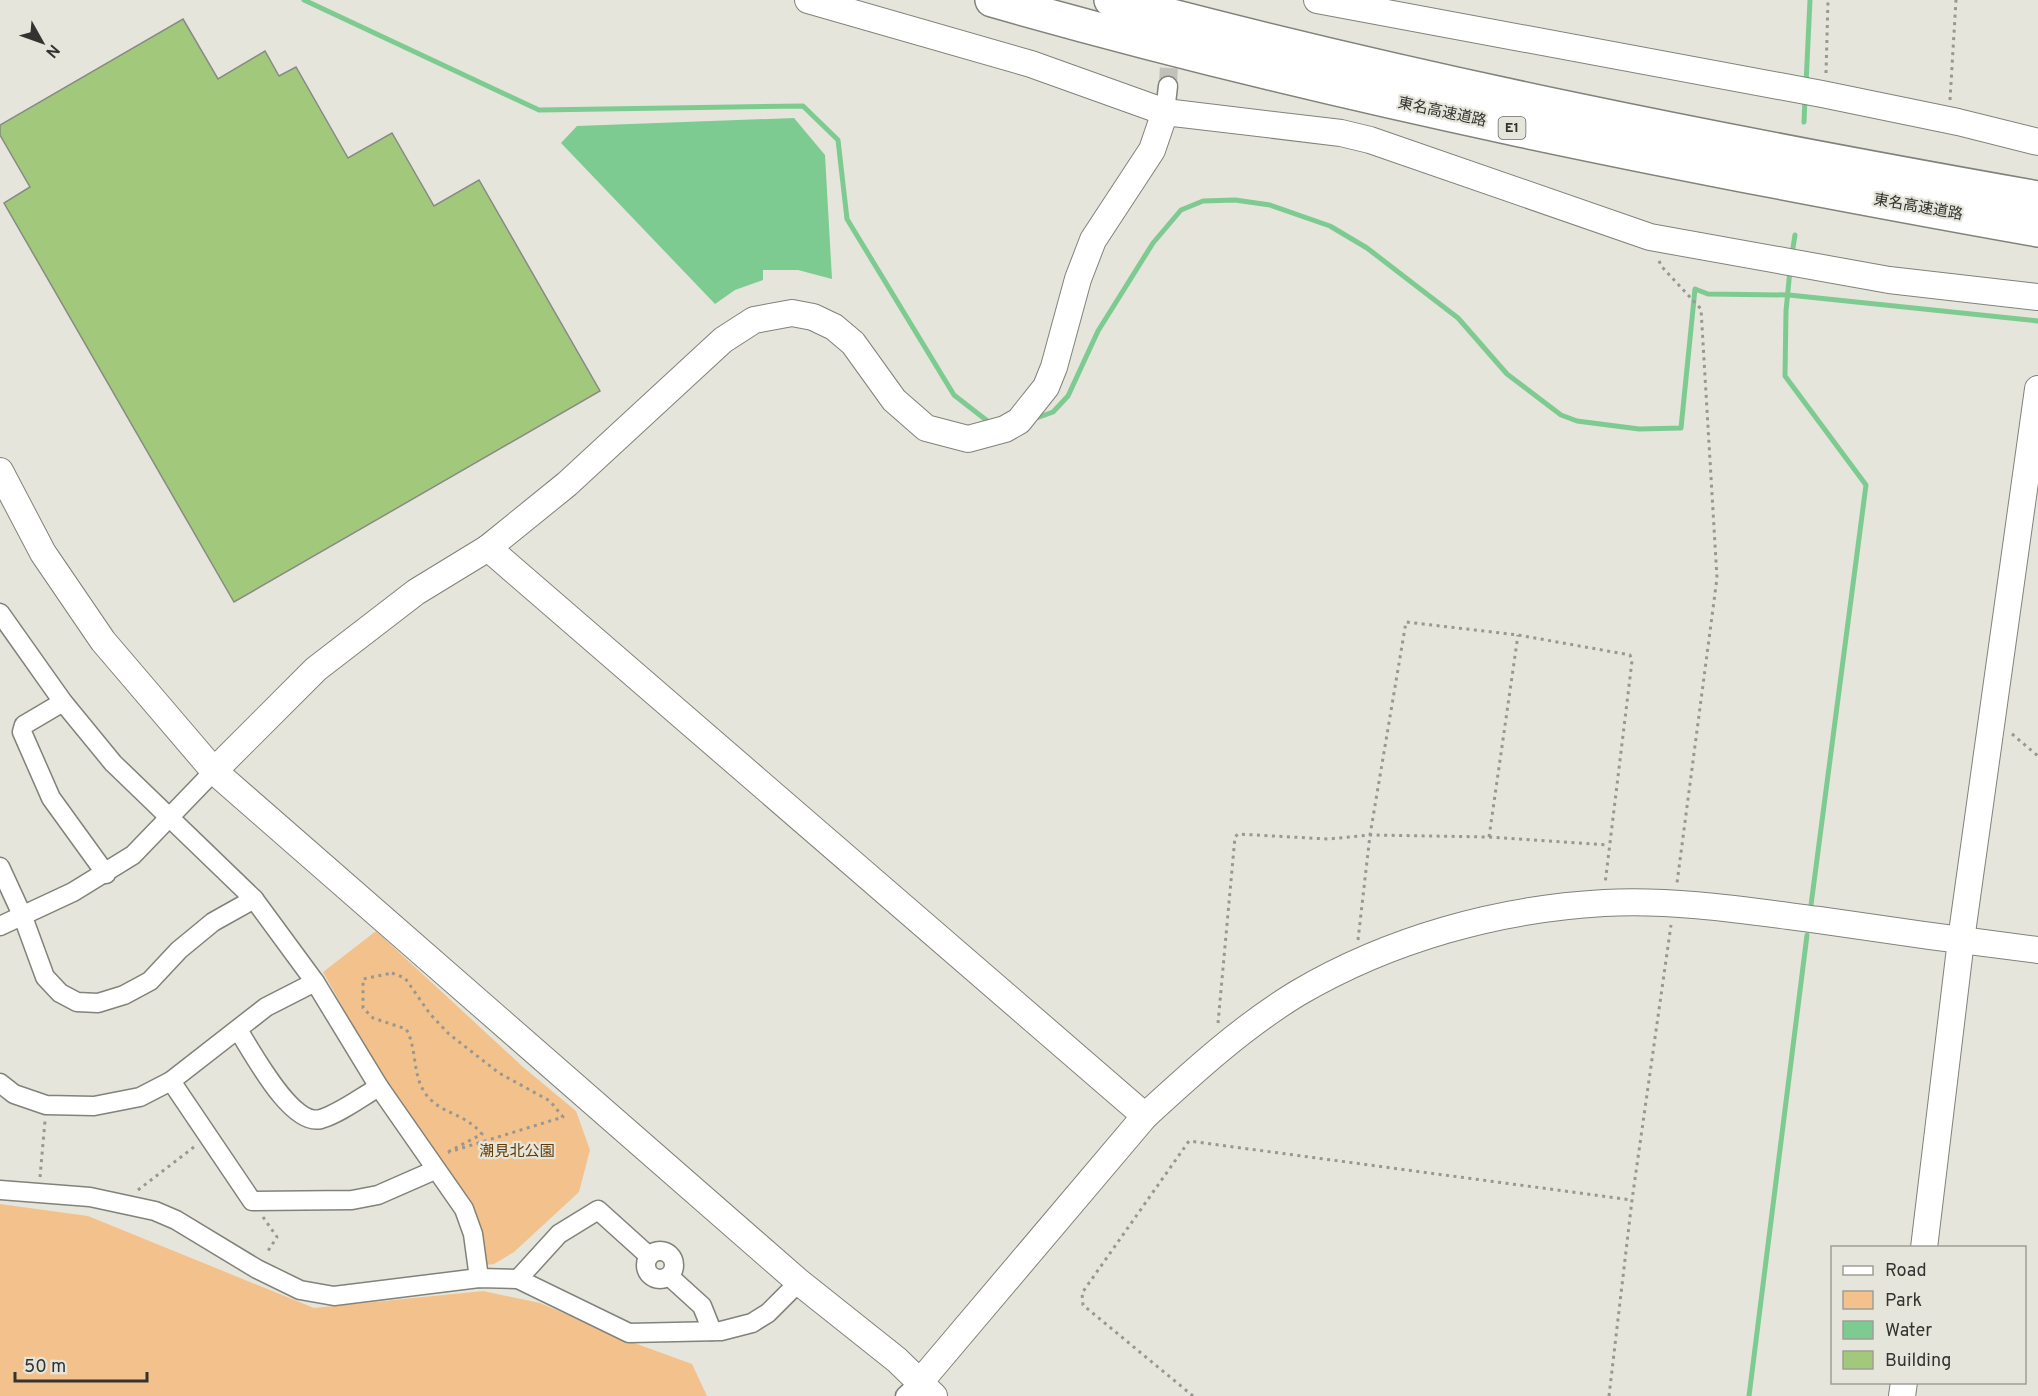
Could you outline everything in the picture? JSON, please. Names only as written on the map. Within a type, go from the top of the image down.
[{"type":"highway","name":"東名高速道路","points":[[992,0],[1204,57],[1422,109],[1771,182],[2038,230]]},
{"type":"highway","name":"東名高速道路","points":[[1111,0],[1213,27],[1461,86],[1769,151],[2038,198]]},
{"type":"street","points":[[808,0],[1031,64],[1165,112],[1341,133],[1370,140],[1650,237],[1889,280],[2038,297]]},
{"type":"street","points":[[1317,0],[1821,94],[1947,120],[2038,142]]},
{"type":"street","points":[[0,926],[23,917],[106,874],[133,855],[287,697],[365,629],[416,592],[488,548],[567,484],[723,340],[754,320],[774,314],[802,315],[834,327],[853,343],[894,400],[926,428],[968,439],[1005,429],[1019,421],[1046,387],[1054,367],[1078,279],[1093,240],[1152,150],[1165,112],[1168,86]]},
{"type":"street","points":[[1924,1246],[1961,940],[2038,389]]},
{"type":"street","points":[[0,471],[43,552],[103,641],[214,771],[799,1282],[897,1360],[919,1391],[1145,1116],[1224,1046],[1299,993],[1355,964],[1418,939],[1489,919],[1604,903],[1674,904],[1757,912],[2038,950]]},
{"type":"street","points":[[488,548],[1145,1116]]},
{"type":"street","points":[[0,612],[6,637],[113,763],[254,899],[315,982],[379,1087],[464,1209],[473,1233],[479,1278]]},
{"type":"street","points":[[63,702],[24,725],[22,732],[51,798],[106,874]]},
{"type":"street","points":[[0,867],[23,917],[45,977],[52,987],[77,1002],[98,1003],[124,994],[150,981],[179,950],[213,922],[254,899]]},
{"type":"street","points":[[0,1083],[26,1100],[46,1105],[94,1106],[140,1097],[171,1082],[266,1006],[315,982]]},
{"type":"street","points":[[238,1030],[290,1107],[306,1118],[319,1119],[379,1087]]},
{"type":"street","points":[[171,1082],[252,1201],[352,1200],[378,1195],[435,1170]]},
{"type":"street","points":[[0,1190],[122,1203],[155,1211],[176,1220],[257,1269],[300,1290],[334,1296],[479,1278],[518,1279],[629,1333],[712,1331],[752,1323],[768,1313],[799,1282]]},
{"type":"street","points":[[518,1279],[559,1234],[598,1210],[649,1256],[645,1264],[648,1274],[660,1280],[669,1276],[702,1306],[712,1331]]},
{"type":"path","points":[[1821,94],[1825,81],[1828,0]]},
{"type":"path","points":[[1947,120],[1950,106],[1956,0]]},
{"type":"path","points":[[1609,1396],[1632,1200],[1718,578],[1701,309],[1662,267],[1650,237]]},
{"type":"path","points":[[1355,964],[1370,835],[1406,622],[1518,635],[1630,655],[1632,661],[1608,845],[1604,903]]},
{"type":"path","points":[[1489,837],[1518,635]]},
{"type":"path","points":[[1991,718],[2038,756]]},
{"type":"path","points":[[1224,1046],[1217,1016],[1235,837],[1242,832],[1328,839],[1370,835],[1489,837],[1608,845]]},
{"type":"path","points":[[392,973],[405,978],[430,1014],[449,1034],[499,1073],[550,1101],[563,1117],[446,1153],[482,1134],[471,1121],[431,1100],[414,1068],[414,1043],[406,1029],[373,1018],[363,1008],[363,979],[392,973]]},
{"type":"path","points":[[38,1194],[46,1105]]},
{"type":"path","points":[[122,1203],[208,1136]]},
{"type":"path","points":[[1193,1396],[1083,1305],[1080,1300],[1082,1293],[1189,1141],[1632,1200]]},
{"type":"path","points":[[252,1201],[277,1237],[257,1269]]},
{"type":"green space","name":"潮見北公園","points":[[376,931],[523,1067],[576,1111],[590,1150],[579,1192],[514,1252],[494,1264],[486,1265],[323,972]]},
{"type":"green space","points":[[0,1204],[88,1216],[314,1308],[483,1291],[540,1303],[626,1340],[692,1364],[707,1396],[0,1396]]},
{"type":"water","points":[[794,118],[825,155],[832,279],[798,270],[763,270],[763,280],[735,290],[715,304],[561,143],[577,126]]},
{"type":"building","points":[[183,19],[218,79],[265,51],[279,76],[296,67],[348,158],[392,133],[434,206],[479,180],[600,391],[234,602],[4,203],[30,187],[0,135],[0,125]]},
{"type":"waterway","points":[[304,0],[539,110],[803,106],[838,140],[847,219],[954,395],[990,423]]},
{"type":"waterway","points":[[1806,84],[1810,0]]},
{"type":"waterway","points":[[1804,122],[1805,97]]},
{"type":"waterway","points":[[1031,420],[1053,412],[1068,396],[1098,331],[1153,243],[1181,210],[1203,201],[1235,200],[1270,205],[1330,226],[1367,248],[1458,318],[1507,374],[1561,415],[1577,421],[1639,429],[1681,428],[1695,289],[1708,294],[1789,295],[2038,321]]},
{"type":"waterway","points":[[1792,254],[1795,235]]},
{"type":"waterway","points":[[1790,270],[1786,311],[1785,376],[1866,485],[1811,905]]},
{"type":"waterway","points":[[1749,1396],[1807,935]]},
{"type":"tunnel","points":[[1168,86],[1170,41]]}]
